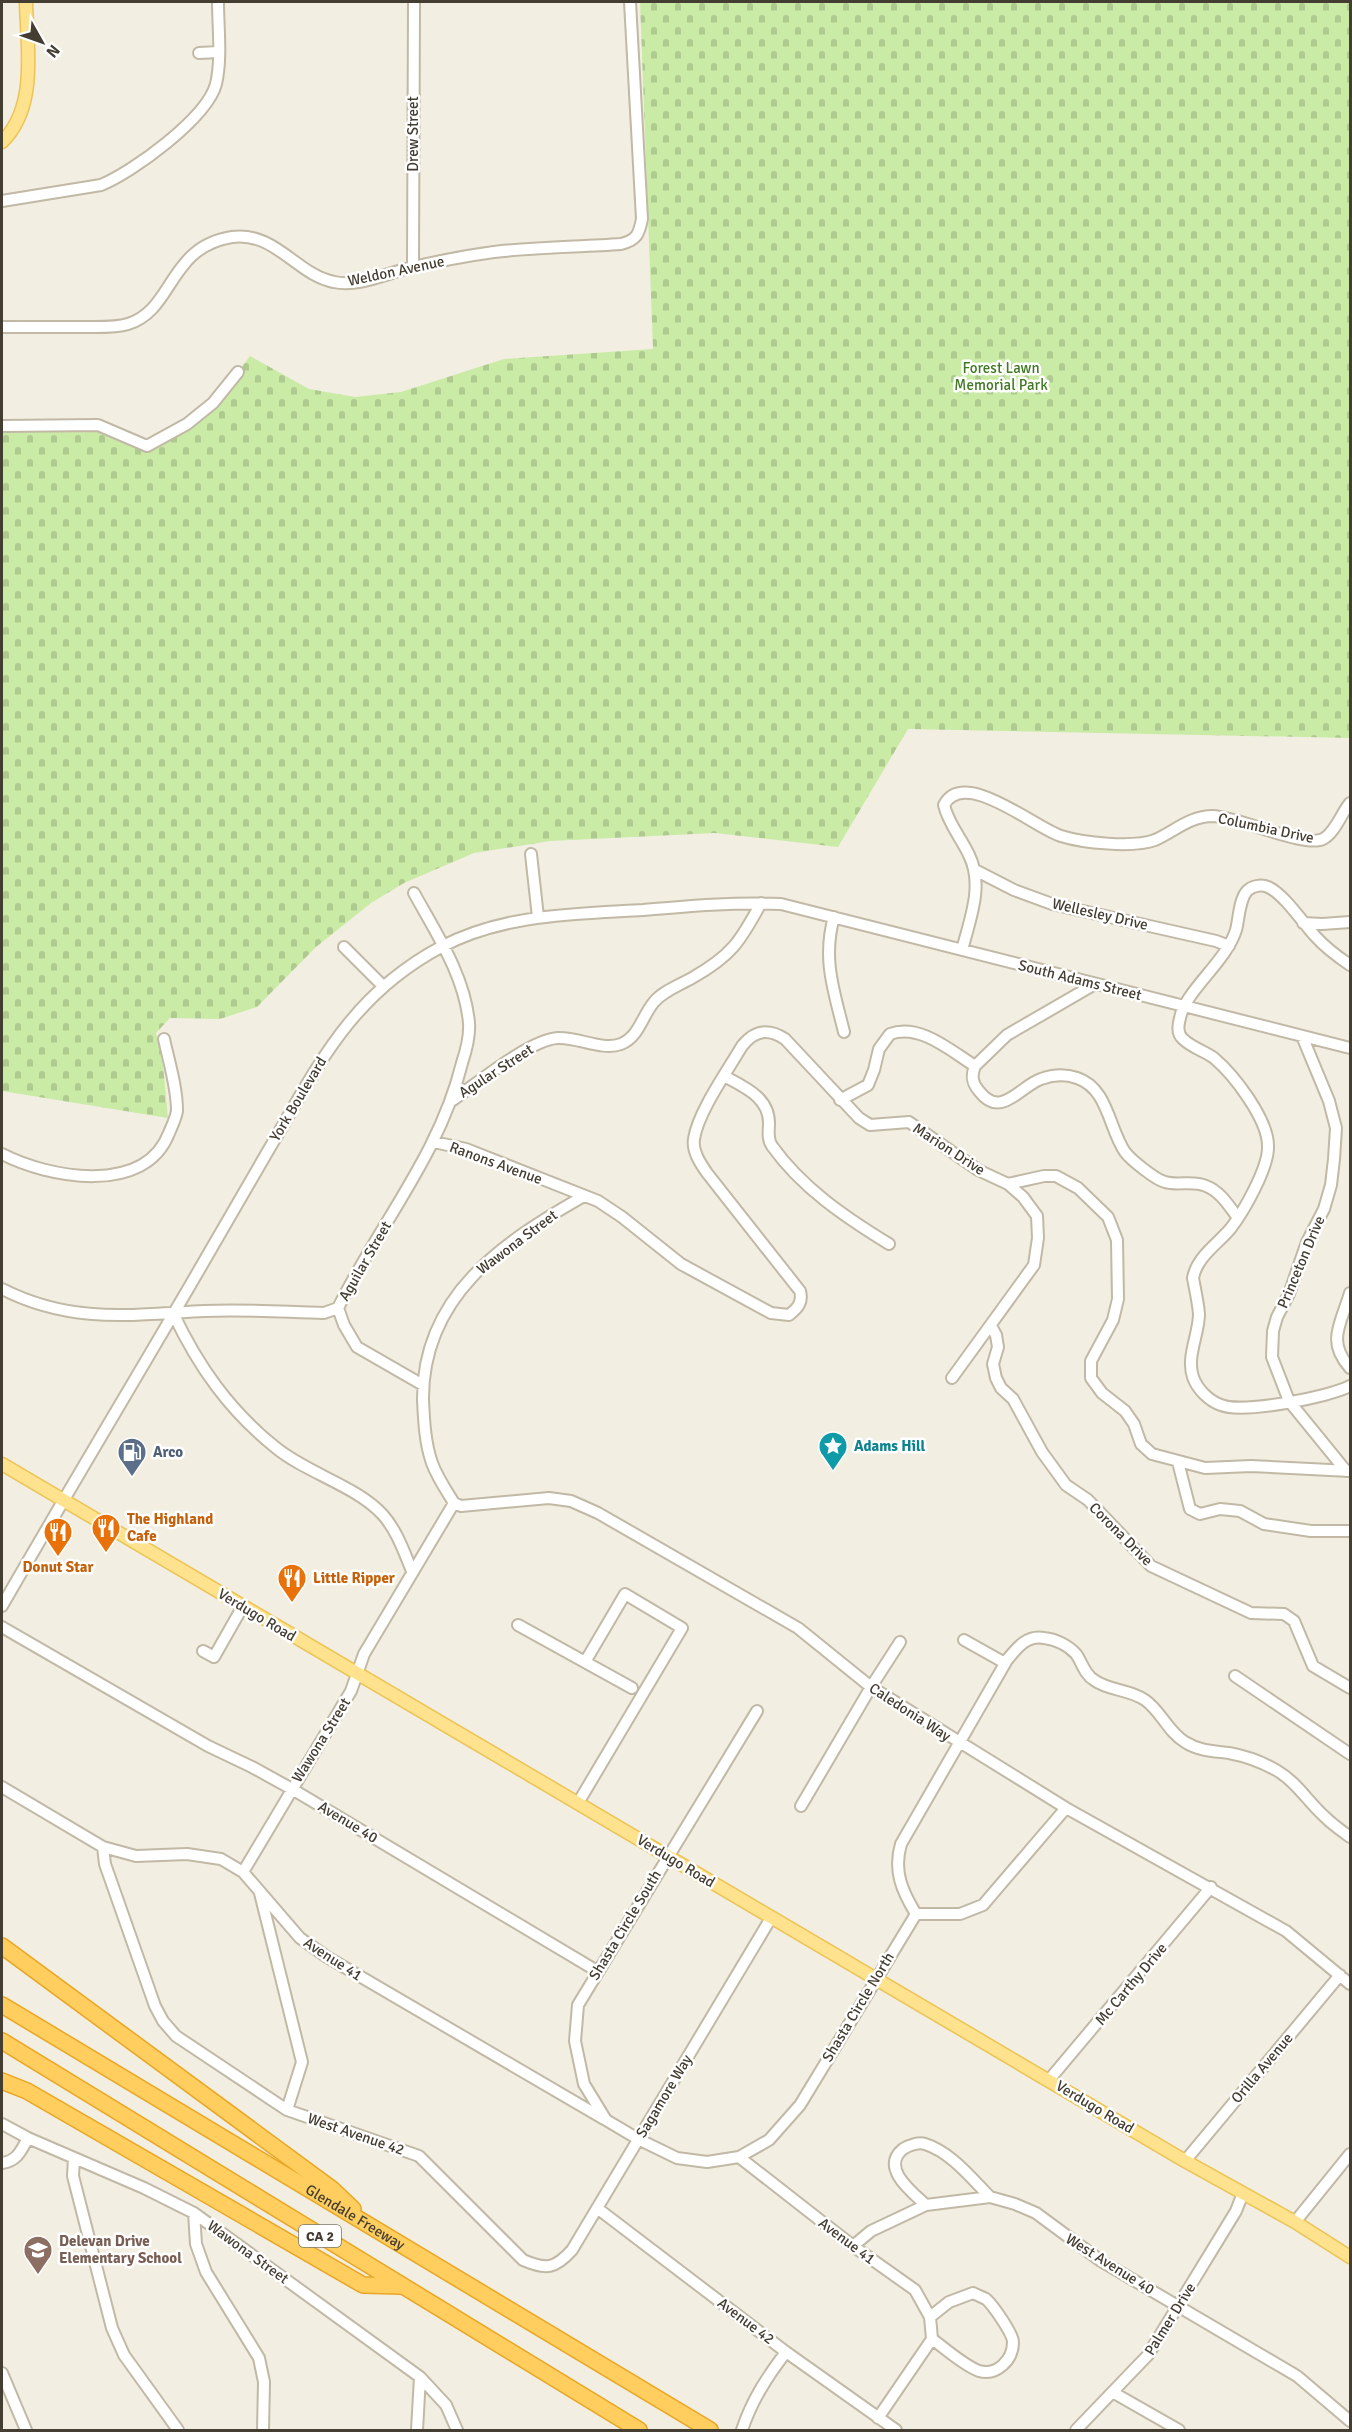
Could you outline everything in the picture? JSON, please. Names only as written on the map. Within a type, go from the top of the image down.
[{"type":"highway","points":[[2,1946],[332,2189],[378,2232]]},
{"type":"highway","name":"Glendale Freeway","points":[[2,2005],[710,2430]]},
{"type":"highway","name":"CA 2","points":[[2,2042],[639,2430]]},
{"type":"highway","points":[[2,2070],[27,2091]]},
{"type":"highway","points":[[2,2080],[27,2091],[363,2285],[402,2286]]},
{"type":"main road","points":[[2,142],[18,120],[26,94],[28,71],[26,2]]},
{"type":"main road","name":"Verdugo Road","points":[[2,1464],[1185,2161],[1295,2222],[1350,2257]]},
{"type":"street","points":[[2,201],[101,185],[115,179],[180,132],[209,103],[216,84],[218,2]]},
{"type":"street","name":"Drew Street","points":[[413,267],[414,2]]},
{"type":"street","name":"Weldon Avenue","points":[[2,327],[97,327],[128,324],[146,314],[158,302],[173,277],[195,252],[214,241],[236,237],[257,240],[281,250],[314,274],[334,282],[354,283],[413,267],[494,252],[621,244],[632,241],[639,235],[642,219],[630,2]]},
{"type":"street","points":[[199,53],[218,52]]},
{"type":"street","points":[[2,426],[98,425],[147,446],[187,424],[213,403],[238,372]]},
{"type":"street","name":"Columbia Drive","points":[[962,950],[974,901],[976,882],[970,855],[947,816],[944,805],[951,796],[965,792],[984,795],[1060,836],[1128,845],[1143,844],[1156,839],[1197,817],[1214,816],[1229,818],[1283,835],[1314,840],[1323,839],[1329,834],[1350,803]]},
{"type":"street","points":[[531,854],[538,917]]},
{"type":"street","name":"Wellesley Drive","points":[[975,870],[1014,890],[1052,904],[1216,941],[1229,946]]},
{"type":"street","points":[[1350,965],[1317,939],[1274,891],[1262,885],[1248,890],[1244,896],[1229,946],[1184,1007],[1178,1030],[1181,1038],[1212,1056],[1223,1066],[1258,1114],[1266,1130],[1268,1154],[1264,1167],[1238,1218],[1199,1262],[1193,1278],[1199,1313],[1192,1359],[1193,1377],[1206,1396],[1222,1406],[1242,1408],[1266,1406],[1329,1394],[1350,1386]]},
{"type":"street","name":"Ranons Avenue","points":[[414,893],[443,946],[464,993],[469,1025],[465,1053],[453,1100],[434,1142],[466,1149],[598,1201],[681,1264],[771,1313],[789,1315]]},
{"type":"street","name":"York Boulevard","points":[[2,1606],[324,1055],[347,1024],[383,986],[400,972],[443,946],[484,930],[538,917],[761,903],[781,904],[810,910]]},
{"type":"street","name":"Agular Street","points":[[453,1100],[543,1041],[558,1038],[607,1046],[619,1045],[630,1040],[654,1002],[717,963],[736,946],[761,903]]},
{"type":"street","name":"South Adams Street","points":[[810,910],[1350,1048]]},
{"type":"street","points":[[834,917],[829,934],[827,957],[844,1032]]},
{"type":"street","points":[[1303,923],[1350,922]]},
{"type":"street","points":[[344,947],[383,986]]},
{"type":"street","points":[[1095,984],[1007,1035],[975,1066],[972,1074],[974,1085],[985,1099],[996,1102],[1006,1101],[1018,1095],[1039,1079],[1060,1075],[1078,1078],[1092,1087],[1104,1104],[1125,1153],[1154,1177],[1164,1182],[1194,1183],[1214,1190],[1238,1218]]},
{"type":"street","name":"Marion Drive","points":[[789,1315],[800,1304],[802,1298],[800,1291],[697,1160],[693,1140],[700,1118],[749,1036],[761,1031],[775,1032],[785,1039],[840,1100],[870,1125],[909,1122],[978,1170],[1008,1184]]},
{"type":"street","points":[[840,1100],[868,1085],[879,1049],[890,1034],[899,1031],[922,1035],[975,1066]]},
{"type":"street","name":"Princeton Drive","points":[[1302,1036],[1329,1101],[1336,1128],[1331,1185],[1273,1331],[1272,1357],[1289,1401],[1348,1471]]},
{"type":"street","points":[[2,1154],[46,1171],[68,1175],[107,1176],[127,1172],[144,1163],[158,1151],[167,1139],[177,1113],[164,1038]]},
{"type":"street","points":[[724,1076],[756,1094],[766,1107],[770,1143],[792,1172],[838,1212],[888,1244]]},
{"type":"street","name":"Aguilar Street","points":[[423,1385],[357,1347],[344,1325],[338,1308],[434,1142]]},
{"type":"street","points":[[1008,1184],[1032,1178],[1056,1176],[1078,1188],[1108,1217],[1117,1240],[1118,1299],[1113,1320],[1091,1361],[1090,1378],[1102,1393],[1125,1412],[1134,1424],[1141,1444],[1152,1454],[1204,1468],[1251,1466],[1348,1471]]},
{"type":"street","points":[[952,1378],[1034,1265],[1038,1238],[1036,1216],[1023,1197],[1008,1184]]},
{"type":"street","name":"Wawona Street","points":[[243,1872],[351,1691],[364,1654],[454,1503],[432,1465],[427,1446],[423,1385],[426,1362],[440,1320],[461,1288],[479,1268],[546,1218],[584,1196]]},
{"type":"street","points":[[2,1289],[21,1299],[62,1311],[151,1316],[206,1311],[324,1313],[338,1308]]},
{"type":"street","points":[[1350,1293],[1336,1341],[1338,1352],[1350,1368]]},
{"type":"street","points":[[173,1314],[184,1336],[223,1398],[274,1447],[303,1467],[367,1500],[383,1515],[397,1535],[412,1571]]},
{"type":"street","name":"Corona Drive","points":[[991,1326],[996,1335],[998,1347],[993,1364],[996,1378],[1001,1388],[1013,1399],[1042,1452],[1066,1485],[1088,1500],[1132,1548],[1159,1571],[1251,1613],[1284,1614],[1294,1621],[1312,1666],[1350,1688]]},
{"type":"street","points":[[1178,1462],[1190,1509],[1200,1514],[1220,1509],[1240,1511],[1264,1524],[1311,1531],[1350,1531]]},
{"type":"street","name":"Caledonia Way","points":[[454,1503],[461,1506],[549,1498],[571,1501],[598,1513],[798,1628],[871,1687],[960,1744],[1066,1808],[1211,1887],[1286,1931],[1350,1984]]},
{"type":"street","points":[[578,1803],[682,1628],[625,1594],[585,1662]]},
{"type":"street","points":[[203,1651],[214,1657],[243,1606]]},
{"type":"street","points":[[518,1624],[632,1688]]},
{"type":"street","name":"Avenue 40","points":[[2,1627],[208,1746],[292,1789],[597,1971]]},
{"type":"street","points":[[1066,1808],[983,1905],[960,1914],[916,1914],[902,1887],[896,1860],[901,1844],[1005,1663],[1019,1645],[1029,1639],[1043,1638],[1062,1643],[1076,1654],[1092,1680],[1131,1692],[1146,1701],[1170,1730],[1184,1742],[1201,1750],[1257,1760],[1278,1771],[1303,1791],[1325,1817],[1350,1837]]},
{"type":"street","points":[[964,1640],[1005,1663]]},
{"type":"street","points":[[801,1806],[900,1642]]},
{"type":"street","points":[[1235,1676],[1350,1754]]},
{"type":"street","name":"Shasta Circle South","points":[[638,2139],[606,2120],[584,2084],[575,2041],[578,2005],[757,1711]]},
{"type":"street","name":"Avenue 41","points":[[2,1786],[103,1847],[136,1856],[187,1854],[221,1859],[243,1872],[300,1938],[327,1957],[606,2120]]},
{"type":"street","name":"West Avenue 42","points":[[103,1847],[105,1864],[155,2006],[163,2021],[176,2036],[287,2110],[419,2156],[523,2260],[538,2266],[550,2266]]},
{"type":"street","name":"Mc Carthy Drive","points":[[1049,2080],[1211,1887]]},
{"type":"street","points":[[260,1890],[302,2062],[287,2110]]},
{"type":"street","name":"Shasta Circle North","points":[[638,2139],[677,2158],[707,2162],[740,2157],[768,2140],[800,2105],[916,1914]]},
{"type":"street","name":"Sagamore Way","points":[[550,2266],[561,2262],[572,2250],[771,1918]]},
{"type":"street","name":"Orilla Avenue","points":[[1185,2161],[1340,1975]]},
{"type":"street","name":"Wawona Street","points":[[2,2124],[194,2213],[420,2377],[447,2405],[457,2430]]},
{"type":"street","points":[[2,2163],[19,2156],[28,2138]]},
{"type":"street","points":[[926,2205],[901,2181],[896,2171],[896,2160],[902,2150],[924,2143],[962,2168],[990,2197]]},
{"type":"street","points":[[1295,2222],[1350,2154]]},
{"type":"street","name":"Avenue 41","points":[[740,2157],[853,2246],[915,2290],[930,2317],[932,2339]]},
{"type":"street","points":[[74,2158],[73,2176],[112,2328],[124,2355],[178,2430]]},
{"type":"street","name":"Palmer Drive","points":[[1076,2430],[1148,2355],[1236,2211],[1242,2193]]},
{"type":"street","name":"West Avenue 40","points":[[853,2246],[871,2231],[926,2205],[990,2197],[1015,2204],[1036,2213],[1101,2261],[1297,2376],[1350,2421]]},
{"type":"street","name":"Avenue 42","points":[[597,2208],[786,2352],[896,2430]]},
{"type":"street","points":[[194,2213],[196,2244],[206,2272],[259,2358],[264,2382],[263,2430]]},
{"type":"street","points":[[878,2418],[932,2339],[977,2370],[988,2372],[999,2369],[1011,2355],[1013,2340],[1006,2325],[986,2299],[973,2293],[949,2302],[930,2317]]},
{"type":"street","points":[[742,2430],[748,2409],[760,2386],[786,2352]]},
{"type":"street","points":[[2,2373],[26,2430]]},
{"type":"street","points":[[417,2430],[420,2377]]},
{"type":"street","points":[[1114,2393],[1179,2430]]},
{"type":"green space","name":"Forest Lawn Memorial Park","points":[[640,2],[1350,2],[1350,738],[908,729],[838,847],[715,833],[550,841],[474,853],[404,883],[371,903],[316,947],[257,1007],[220,1019],[170,1018],[156,1033],[163,1065],[168,1118],[2,1091],[2,430],[99,427],[124,441],[163,439],[222,393],[250,356],[309,389],[355,397],[401,392],[504,359],[653,349]]},
{"type":"place","name":"Adams Hill","points":[[833,1472]]},
{"type":"place","name":"Arco","points":[[132,1478]]},
{"type":"place","name":"The Highland Cafe","points":[[106,1554]]},
{"type":"place","name":"Donut Star","points":[[58,1558]]},
{"type":"place","name":"Little Ripper","points":[[292,1604]]},
{"type":"place","name":"Delevan Drive Elementary School","points":[[38,2276]]}]
